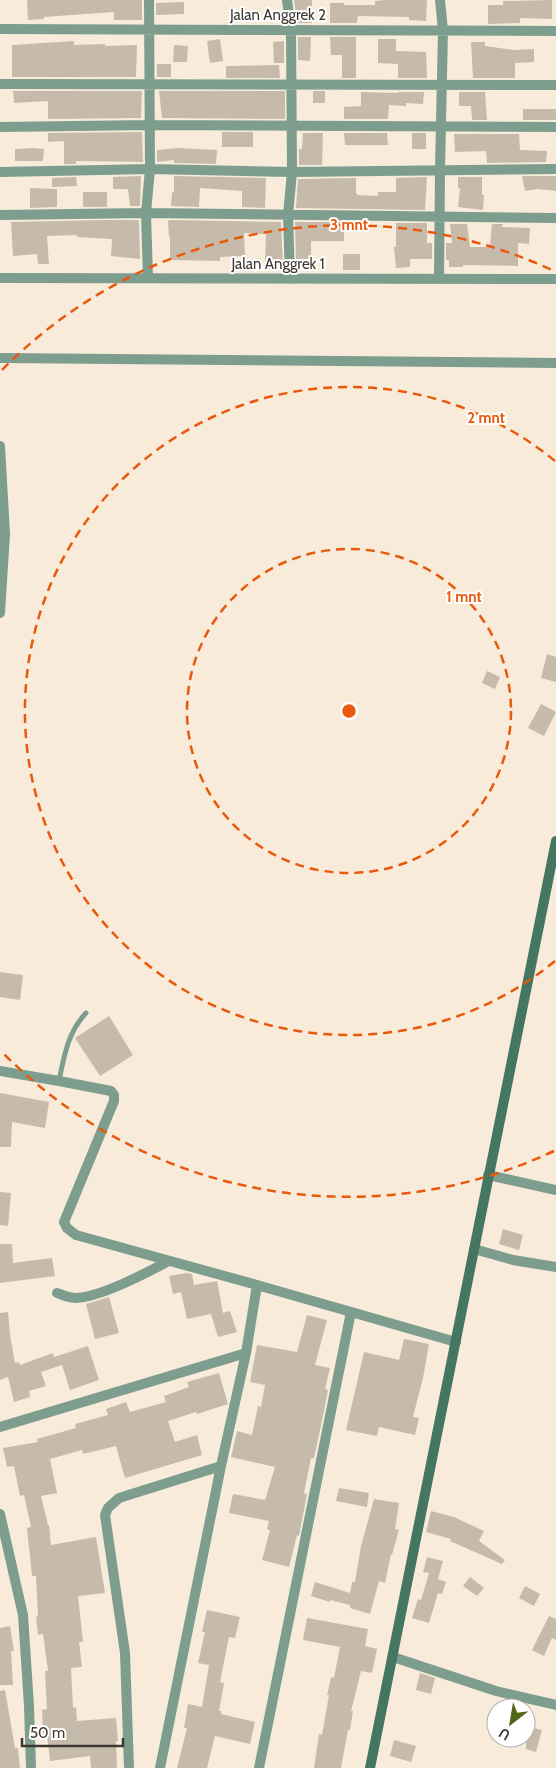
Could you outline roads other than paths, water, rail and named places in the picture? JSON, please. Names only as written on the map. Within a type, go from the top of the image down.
[{"type":"street","points":[[148,278],[146,214],[150,169],[149,0]]},
{"type":"street","points":[[287,0],[291,30],[290,126],[292,172],[288,215],[290,279]]},
{"type":"street","points":[[439,279],[443,30],[440,0]]},
{"type":"street","name":"Jalan Anggrek 2","points":[[0,29],[556,31]]},
{"type":"street","points":[[0,84],[556,85]]},
{"type":"street","points":[[0,127],[556,127]]},
{"type":"street","points":[[0,172],[150,169],[292,172],[556,169]]},
{"type":"street","points":[[0,215],[146,214],[556,218]]},
{"type":"street","name":"Jalan Anggrek 1","points":[[0,278],[556,279]]},
{"type":"street","points":[[0,358],[556,363]]},
{"type":"street","points":[[0,446],[6,534],[0,612]]},
{"type":"street","points":[[370,1768],[556,840]]},
{"type":"street","points":[[0,1071],[111,1091],[114,1095],[114,1101],[64,1222],[67,1228],[76,1235],[456,1342]]},
{"type":"street","points":[[488,1175],[556,1190]]},
{"type":"street","points":[[474,1249],[513,1260],[556,1267]]},
{"type":"street","points":[[57,1293],[76,1298],[96,1293],[131,1280],[169,1261]]},
{"type":"street","points":[[160,1768],[221,1466],[246,1353],[257,1285]]},
{"type":"street","points":[[259,1768],[351,1312]]},
{"type":"street","points":[[0,1427],[246,1353]]},
{"type":"street","points":[[129,1768],[125,1653],[105,1515],[108,1508],[119,1498],[221,1466]]},
{"type":"street","points":[[0,1514],[23,1615],[31,1768]]},
{"type":"street","points":[[393,1657],[496,1691],[556,1705]]},
{"type":"lane","points":[[59,1081],[69,1039],[79,1020],[86,1013]]}]
